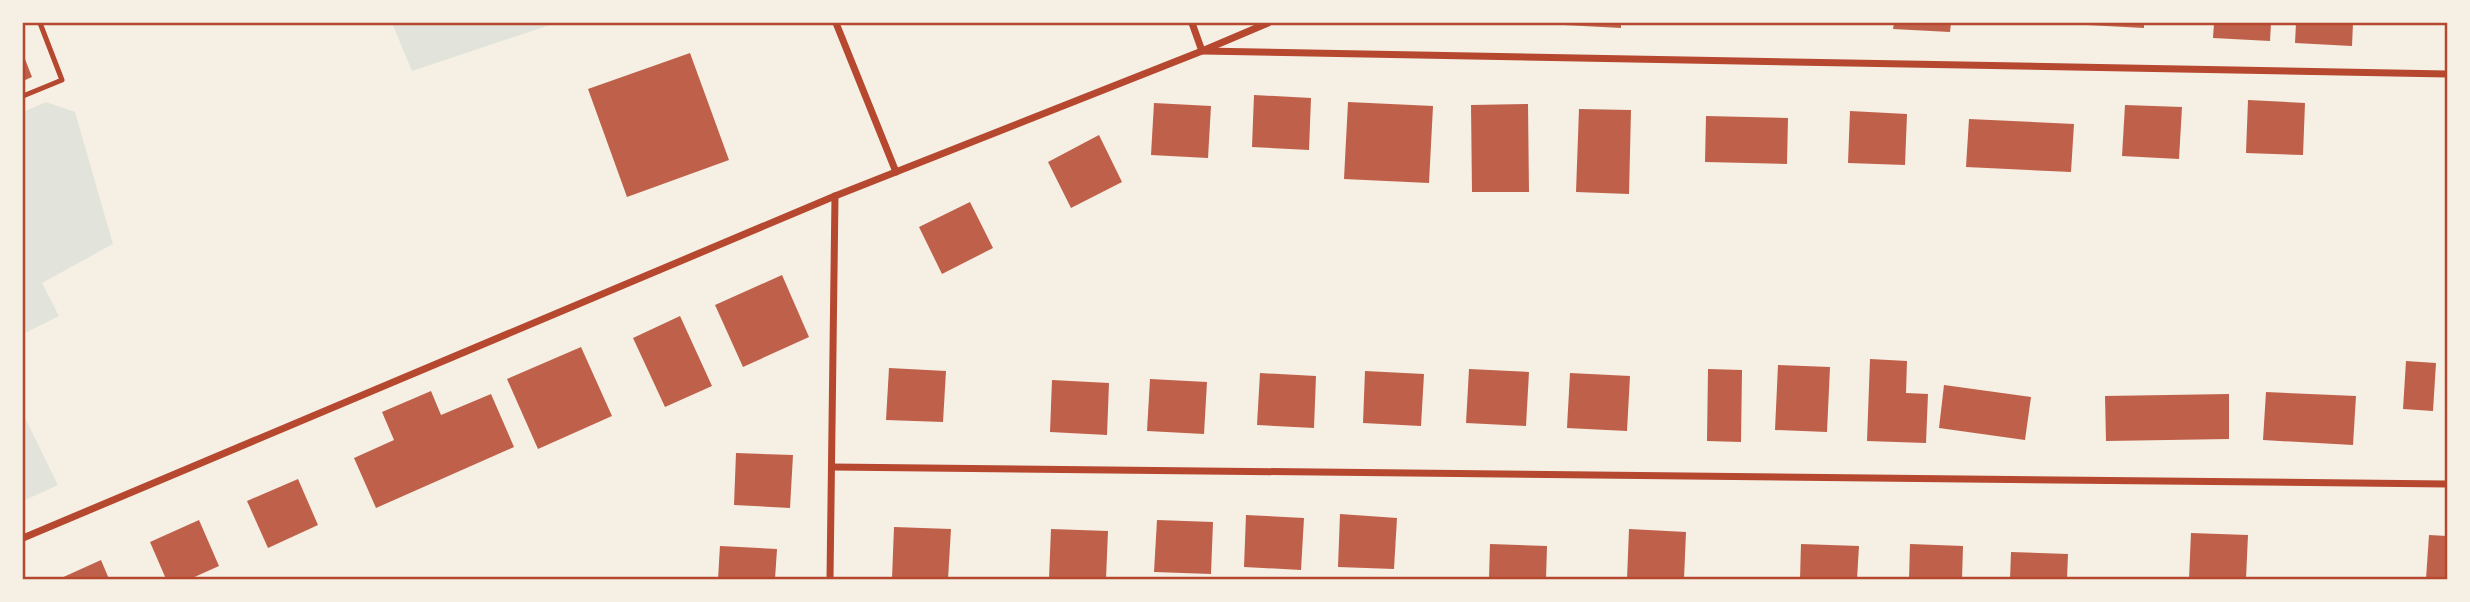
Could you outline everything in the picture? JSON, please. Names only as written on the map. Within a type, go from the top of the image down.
[{"type":"street","points":[[836,23],[896,172]]},
{"type":"street","points":[[1192,23],[1202,51]]},
{"type":"street","points":[[23,538],[835,196],[1268,23]]},
{"type":"street","points":[[1202,51],[2447,74]]},
{"type":"street","points":[[830,579],[835,196]]},
{"type":"street","points":[[832,467],[2447,484]]},
{"type":"lane","points":[[23,96],[62,80],[40,23]]},
{"type":"shaded area","points":[[392,23],[556,23],[412,71]]},
{"type":"shaded area","points":[[46,102],[75,112],[113,244],[42,283],[59,316],[23,334],[23,112]]},
{"type":"shaded area","points":[[23,414],[58,485],[23,501]]},
{"type":"building","points":[[1621,23],[1621,28],[1564,25]]},
{"type":"building","points":[[1894,23],[1951,23],[1950,32],[1893,29]]},
{"type":"building","points":[[2144,23],[2144,28],[2087,25]]},
{"type":"building","points":[[2214,23],[2271,23],[2270,41],[2213,38]]},
{"type":"building","points":[[2296,23],[2353,23],[2352,46],[2295,43]]},
{"type":"building","points":[[690,53],[729,160],[627,197],[588,89]]},
{"type":"building","points":[[23,54],[32,77],[23,81]]},
{"type":"building","points":[[1254,95],[1311,98],[1309,150],[1252,147]]},
{"type":"building","points":[[2248,100],[2305,103],[2303,155],[2246,153]]},
{"type":"building","points":[[1348,102],[1433,106],[1429,183],[1344,179]]},
{"type":"building","points":[[1154,103],[1211,106],[1208,158],[1151,155]]},
{"type":"building","points":[[1528,104],[1529,192],[1472,192],[1471,105]]},
{"type":"building","points":[[2125,105],[2182,107],[2179,159],[2122,156]]},
{"type":"building","points":[[1579,109],[1631,110],[1629,194],[1576,192]]},
{"type":"building","points":[[1850,111],[1907,114],[1905,165],[1848,163]]},
{"type":"building","points":[[1706,116],[1788,118],[1787,164],[1705,162]]},
{"type":"building","points":[[1969,119],[2074,124],[2071,172],[1966,167]]},
{"type":"building","points":[[1099,135],[1122,182],[1071,208],[1048,162]]},
{"type":"building","points":[[970,202],[993,248],[942,274],[919,227]]},
{"type":"building","points":[[782,275],[809,337],[743,367],[715,305]]},
{"type":"building","points":[[680,316],[712,386],[665,407],[633,338]]},
{"type":"building","points":[[581,347],[612,416],[538,449],[507,379]]},
{"type":"building","points":[[1870,359],[1907,361],[1906,393],[1928,394],[1926,443],[1867,441]]},
{"type":"building","points":[[2406,361],[2436,363],[2433,411],[2403,409]]},
{"type":"building","points":[[1778,365],[1830,367],[1827,432],[1775,430]]},
{"type":"building","points":[[889,368],[946,371],[943,422],[886,420]]},
{"type":"building","points":[[1469,369],[1529,372],[1526,426],[1466,423]]},
{"type":"building","points":[[1708,369],[1742,370],[1741,442],[1707,441]]},
{"type":"building","points":[[1365,371],[1424,374],[1421,426],[1363,423]]},
{"type":"building","points":[[1260,373],[1316,376],[1314,428],[1257,425]]},
{"type":"building","points":[[1570,373],[1630,376],[1627,431],[1567,428]]},
{"type":"building","points":[[1150,379],[1207,382],[1204,434],[1147,431]]},
{"type":"building","points":[[1052,380],[1109,383],[1107,435],[1050,432]]},
{"type":"building","points":[[1944,385],[2031,397],[2025,440],[1939,428]]},
{"type":"building","points":[[431,391],[441,415],[491,394],[514,447],[376,508],[354,458],[394,440],[382,412]]},
{"type":"building","points":[[2266,392],[2356,396],[2353,445],[2263,440]]},
{"type":"building","points":[[2229,394],[2229,439],[2106,441],[2105,396]]},
{"type":"building","points":[[736,453],[793,455],[790,508],[734,505]]},
{"type":"building","points":[[298,479],[318,525],[268,548],[247,501]]},
{"type":"building","points":[[1340,514],[1397,518],[1394,569],[1338,567]]},
{"type":"building","points":[[1246,515],[1304,518],[1301,570],[1244,567]]},
{"type":"building","points":[[199,520],[219,566],[190,579],[166,579],[150,542]]},
{"type":"building","points":[[1157,520],[1213,522],[1211,574],[1154,572]]},
{"type":"building","points":[[894,527],[951,529],[948,579],[892,579]]},
{"type":"building","points":[[1051,529],[1108,531],[1106,579],[1049,579]]},
{"type":"building","points":[[1629,529],[1686,532],[1684,579],[1627,579]]},
{"type":"building","points":[[2191,533],[2248,535],[2246,579],[2189,579]]},
{"type":"building","points":[[2429,535],[2447,536],[2447,579],[2426,579]]},
{"type":"building","points":[[1490,544],[1547,546],[1546,579],[1489,579]]},
{"type":"building","points":[[1801,544],[1859,546],[1857,579],[1800,579]]},
{"type":"building","points":[[1910,544],[1963,546],[1962,579],[1909,579]]},
{"type":"building","points":[[720,546],[777,549],[775,579],[718,579]]},
{"type":"building","points":[[2011,552],[2068,554],[2067,579],[2010,579]]},
{"type":"building","points":[[101,560],[109,579],[59,579]]}]
